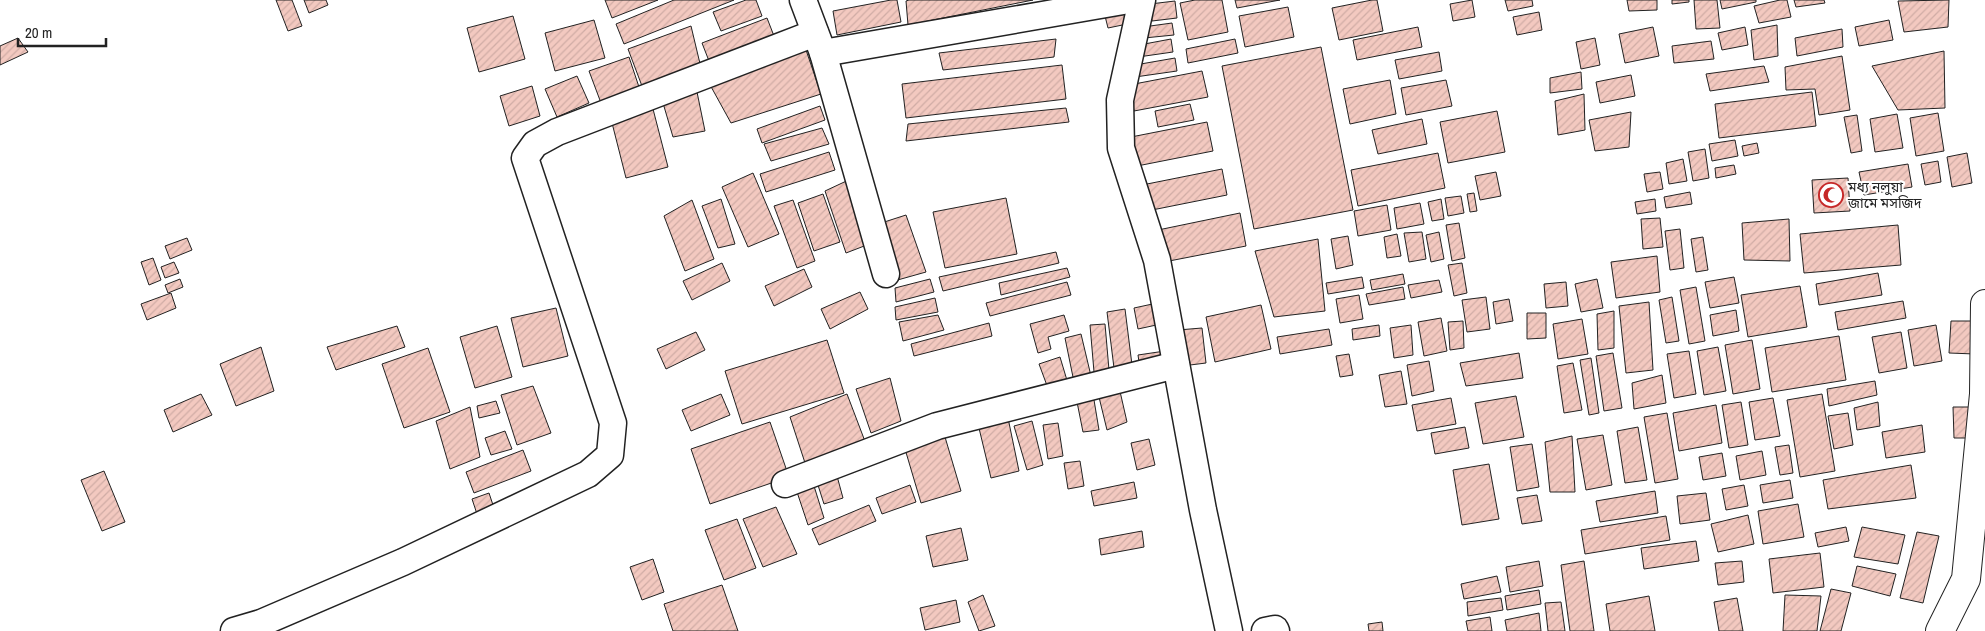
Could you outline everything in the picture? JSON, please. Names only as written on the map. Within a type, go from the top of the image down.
[{"type":"main road","points":[[1940,631],[1966,578],[1984,394],[1985,304]]},
{"type":"street","points":[[803,0],[819,43],[886,274]]},
{"type":"street","points":[[234,631],[261,623],[403,562],[588,474],[610,456],[614,423],[525,158],[535,144],[557,132],[819,43],[1129,0]]},
{"type":"street","points":[[1142,0],[1120,100],[1120,148],[1157,260],[1203,510],[1229,631]]},
{"type":"street","points":[[786,484],[937,426],[1176,365]]},
{"type":"street","points":[[1265,631],[1275,629],[1276,631]]},
{"type":"building","points":[[276,0],[292,0],[302,26],[288,31]]},
{"type":"building","points":[[304,0],[326,0],[328,5],[309,13]]},
{"type":"building","points":[[605,0],[658,0],[612,18]]},
{"type":"building","points":[[674,0],[734,0],[624,44],[616,24]]},
{"type":"building","points":[[746,0],[756,0],[762,16],[721,31],[713,12]]},
{"type":"building","points":[[897,0],[901,22],[837,35],[833,11]]},
{"type":"building","points":[[1033,0],[908,25],[906,1]]},
{"type":"building","points":[[1195,0],[1222,0],[1228,32],[1188,40],[1180,3]]},
{"type":"building","points":[[1235,0],[1280,0],[1237,8]]},
{"type":"building","points":[[1377,0],[1383,31],[1339,40],[1332,8]]},
{"type":"building","points":[[1472,0],[1475,17],[1453,21],[1450,4]]},
{"type":"building","points":[[1505,0],[1532,0],[1533,6],[1508,11]]},
{"type":"building","points":[[1627,0],[1657,0],[1657,10],[1629,11]]},
{"type":"building","points":[[1672,0],[1689,0],[1689,2],[1672,4]]},
{"type":"building","points":[[1694,0],[1717,0],[1720,28],[1696,29]]},
{"type":"building","points":[[1720,0],[1756,0],[1756,2],[1722,9]]},
{"type":"building","points":[[1787,0],[1791,17],[1759,23],[1754,6]]},
{"type":"building","points":[[1794,0],[1824,0],[1825,3],[1796,7]]},
{"type":"building","points":[[1949,0],[1948,27],[1904,32],[1898,1]]},
{"type":"building","points":[[1175,1],[1177,18],[1152,21],[1150,4]]},
{"type":"building","points":[[1129,7],[1132,23],[1108,28],[1104,12]]},
{"type":"building","points":[[1288,7],[1294,37],[1245,47],[1239,16]]},
{"type":"building","points":[[1539,12],[1542,30],[1517,35],[1513,17]]},
{"type":"building","points":[[513,16],[525,59],[479,72],[467,28]]},
{"type":"building","points":[[767,18],[774,36],[709,61],[702,43]]},
{"type":"building","points":[[594,20],[605,58],[555,71],[545,33]]},
{"type":"building","points":[[1889,20],[1893,40],[1859,46],[1855,27]]},
{"type":"building","points":[[1172,23],[1174,35],[1144,38],[1143,27]]},
{"type":"building","points":[[1777,25],[1778,56],[1754,60],[1751,30]]},
{"type":"building","points":[[691,26],[702,72],[645,94],[628,49]]},
{"type":"building","points":[[1418,27],[1422,47],[1357,60],[1353,40]]},
{"type":"building","points":[[1653,27],[1659,56],[1625,63],[1619,34]]},
{"type":"building","points":[[1745,27],[1748,45],[1722,50],[1718,33]]},
{"type":"building","points":[[1842,29],[1843,47],[1797,56],[1795,38]]},
{"type":"building","points":[[18,38],[28,52],[0,65],[0,46]]},
{"type":"building","points":[[1595,38],[1600,65],[1581,69],[1576,42]]},
{"type":"building","points":[[1056,39],[1054,57],[943,70],[939,53]]},
{"type":"building","points":[[1171,39],[1173,52],[1138,57],[1139,45]]},
{"type":"building","points":[[1235,39],[1238,53],[1188,63],[1186,49]]},
{"type":"building","points":[[1711,41],[1714,59],[1674,63],[1672,46]]},
{"type":"building","points":[[805,47],[821,94],[731,123],[709,83]]},
{"type":"building","points":[[1321,47],[1353,210],[1254,229],[1222,66]]},
{"type":"building","points":[[1944,51],[1945,108],[1898,110],[1872,66]]},
{"type":"building","points":[[1439,52],[1442,71],[1399,79],[1395,60]]},
{"type":"building","points":[[1842,56],[1850,110],[1819,115],[1815,89],[1786,90],[1785,67]]},
{"type":"building","points":[[629,57],[639,87],[601,103],[589,71]]},
{"type":"building","points":[[1175,58],[1177,71],[1135,77],[1135,65]]},
{"type":"building","points":[[1062,65],[1066,99],[906,118],[902,84]]},
{"type":"building","points":[[1764,66],[1769,82],[1710,91],[1706,74]]},
{"type":"building","points":[[1202,71],[1208,97],[1134,111],[1129,85]]},
{"type":"building","points":[[1581,72],[1582,89],[1550,93],[1550,78]]},
{"type":"building","points":[[1631,75],[1635,96],[1600,103],[1596,82]]},
{"type":"building","points":[[577,76],[589,103],[557,117],[545,89]]},
{"type":"building","points":[[1390,80],[1396,114],[1350,124],[1343,89]]},
{"type":"building","points":[[1446,80],[1452,106],[1406,115],[1401,88]]},
{"type":"building","points":[[532,86],[540,116],[509,126],[500,96]]},
{"type":"building","points":[[697,92],[705,131],[673,137],[663,103]]},
{"type":"building","points":[[1812,92],[1816,126],[1719,138],[1715,104]]},
{"type":"building","points":[[1584,94],[1585,130],[1558,135],[1555,101]]},
{"type":"building","points":[[1190,104],[1194,120],[1158,127],[1155,111]]},
{"type":"building","points":[[820,106],[825,120],[762,143],[757,129]]},
{"type":"building","points":[[1066,108],[1069,122],[906,141],[908,124]]},
{"type":"building","points":[[653,109],[668,167],[626,178],[611,119]]},
{"type":"building","points":[[1497,111],[1505,152],[1448,163],[1440,122]]},
{"type":"building","points":[[1631,112],[1629,147],[1595,151],[1589,120]]},
{"type":"building","points":[[1938,113],[1944,151],[1916,156],[1910,118]]},
{"type":"building","points":[[1897,114],[1903,148],[1875,152],[1870,119]]},
{"type":"building","points":[[1857,115],[1862,151],[1851,153],[1844,117]]},
{"type":"building","points":[[1422,119],[1427,144],[1378,154],[1372,130]]},
{"type":"building","points":[[1207,122],[1213,151],[1137,166],[1131,137]]},
{"type":"building","points":[[822,128],[829,144],[771,161],[764,144]]},
{"type":"building","points":[[1735,140],[1738,156],[1712,161],[1709,144]]},
{"type":"building","points":[[1757,143],[1759,153],[1744,156],[1742,146]]},
{"type":"building","points":[[1705,149],[1709,178],[1693,181],[1688,152]]},
{"type":"building","points":[[829,152],[835,170],[766,192],[760,174]]},
{"type":"building","points":[[1438,153],[1445,188],[1358,206],[1351,170]]},
{"type":"building","points":[[1967,153],[1972,183],[1952,187],[1947,157]]},
{"type":"building","points":[[1683,159],[1687,181],[1669,184],[1666,163]]},
{"type":"building","points":[[1938,161],[1941,182],[1925,185],[1921,164]]},
{"type":"building","points":[[1908,164],[1912,187],[1864,195],[1859,172]]},
{"type":"building","points":[[1734,165],[1736,174],[1716,178],[1715,168]]},
{"type":"building","points":[[1222,169],[1227,195],[1152,210],[1147,184]]},
{"type":"building","points":[[1496,172],[1501,196],[1480,200],[1475,176]]},
{"type":"building","points":[[1660,172],[1663,189],[1647,192],[1644,174]]},
{"type":"building","points":[[753,173],[779,234],[748,247],[722,187]]},
{"type":"building","points":[[855,177],[872,243],[846,253],[825,191]]},
{"type":"building","name":"মধ্য নলুয়া জামে মসজিদ","points":[[1848,178],[1850,211],[1814,213],[1812,180]]},
{"type":"building","points":[[1690,192],[1692,204],[1666,208],[1664,197]]},
{"type":"building","points":[[1474,193],[1477,211],[1470,212],[1467,194]]},
{"type":"building","points":[[823,194],[840,242],[814,251],[798,203]]},
{"type":"building","points":[[1461,196],[1464,213],[1448,216],[1445,198]]},
{"type":"building","points":[[1006,198],[1017,254],[945,268],[933,212]]},
{"type":"building","points":[[721,199],[735,244],[718,248],[702,206]]},
{"type":"building","points":[[1441,199],[1444,219],[1432,221],[1428,202]]},
{"type":"building","points":[[1655,199],[1656,211],[1637,214],[1635,202]]},
{"type":"building","points":[[692,200],[714,259],[685,271],[664,216]]},
{"type":"building","points":[[793,200],[815,261],[797,268],[774,206]]},
{"type":"building","points":[[1420,203],[1424,224],[1397,229],[1394,208]]},
{"type":"building","points":[[1387,205],[1391,230],[1358,236],[1354,211]]},
{"type":"building","points":[[1240,213],[1246,246],[1164,262],[1158,230]]},
{"type":"building","points":[[906,215],[926,272],[894,281],[875,225]]},
{"type":"building","points":[[1660,218],[1663,247],[1643,249],[1641,219]]},
{"type":"building","points":[[1789,219],[1790,261],[1744,260],[1742,223]]},
{"type":"building","points":[[1459,223],[1465,258],[1452,261],[1446,225]]},
{"type":"building","points":[[1898,225],[1901,265],[1804,273],[1800,234]]},
{"type":"building","points":[[1680,229],[1684,268],[1670,270],[1665,231]]},
{"type":"building","points":[[1422,232],[1426,259],[1409,262],[1404,233]]},
{"type":"building","points":[[1439,232],[1444,259],[1431,262],[1426,235]]},
{"type":"building","points":[[1397,234],[1401,256],[1387,258],[1384,237]]},
{"type":"building","points":[[1348,236],[1353,265],[1336,269],[1331,239]]},
{"type":"building","points":[[1703,237],[1708,270],[1696,272],[1691,239]]},
{"type":"building","points":[[187,238],[192,250],[170,259],[165,246]]},
{"type":"building","points":[[1318,239],[1325,311],[1274,317],[1255,251]]},
{"type":"building","points":[[1056,252],[1059,263],[943,291],[939,277]]},
{"type":"building","points":[[1657,256],[1660,292],[1616,298],[1611,262]]},
{"type":"building","points":[[153,258],[161,280],[149,285],[141,262]]},
{"type":"building","points":[[174,262],[179,273],[165,278],[161,267]]},
{"type":"building","points":[[722,263],[730,281],[692,300],[683,281]]},
{"type":"building","points":[[1462,263],[1467,293],[1454,296],[1448,265]]},
{"type":"building","points":[[1067,268],[1070,277],[1001,295],[999,283]]},
{"type":"building","points":[[804,269],[812,287],[774,306],[765,286]]},
{"type":"building","points":[[1878,273],[1882,295],[1819,305],[1816,284]]},
{"type":"building","points":[[1403,274],[1405,284],[1372,290],[1370,280]]},
{"type":"building","points":[[1362,277],[1364,288],[1328,294],[1326,283]]},
{"type":"building","points":[[1734,277],[1739,303],[1710,308],[1705,282]]},
{"type":"building","points":[[180,279],[183,287],[168,293],[165,285]]},
{"type":"building","points":[[930,279],[934,292],[896,302],[895,288]]},
{"type":"building","points":[[1597,279],[1603,308],[1581,312],[1575,284]]},
{"type":"building","points":[[1439,280],[1442,292],[1411,298],[1408,285]]},
{"type":"building","points":[[1067,282],[1071,295],[990,316],[986,303]]},
{"type":"building","points":[[1566,282],[1568,306],[1546,308],[1544,284]]},
{"type":"building","points":[[1800,286],[1807,327],[1748,337],[1741,295]]},
{"type":"building","points":[[1403,287],[1405,299],[1369,305],[1366,294]]},
{"type":"building","points":[[1696,287],[1705,341],[1689,344],[1680,290]]},
{"type":"building","points":[[860,292],[868,309],[830,329],[821,309]]},
{"type":"building","points":[[171,293],[176,308],[147,320],[141,304]]},
{"type":"building","points":[[1359,295],[1363,319],[1340,323],[1336,299]]},
{"type":"building","points":[[1486,297],[1490,329],[1467,332],[1462,300]]},
{"type":"building","points":[[1672,297],[1679,341],[1666,343],[1659,300]]},
{"type":"building","points":[[935,298],[938,312],[896,320],[895,307]]},
{"type":"building","points":[[1509,299],[1513,321],[1496,324],[1493,302]]},
{"type":"building","points":[[1903,301],[1906,318],[1838,330],[1835,312]]},
{"type":"building","points":[[1649,302],[1653,370],[1626,373],[1619,306]]},
{"type":"building","points":[[1157,303],[1161,324],[1138,329],[1134,308]]},
{"type":"building","points":[[1261,305],[1271,349],[1215,362],[1206,317]]},
{"type":"building","points":[[556,308],[568,356],[523,367],[511,318]]},
{"type":"building","points":[[1125,309],[1132,365],[1114,368],[1107,312]]},
{"type":"building","points":[[1736,310],[1739,331],[1713,336],[1710,315]]},
{"type":"building","points":[[1614,311],[1614,348],[1598,350],[1597,314]]},
{"type":"building","points":[[1527,313],[1546,313],[1546,338],[1527,339]]},
{"type":"building","points":[[938,315],[944,330],[903,341],[899,322]]},
{"type":"building","points":[[1064,315],[1069,331],[1048,337],[1051,349],[1038,353],[1030,324]]},
{"type":"building","points":[[1441,318],[1447,351],[1424,356],[1418,322]]},
{"type":"building","points":[[1582,319],[1588,354],[1558,359],[1553,324]]},
{"type":"building","points":[[1463,321],[1464,348],[1450,350],[1448,322]]},
{"type":"building","points":[[1951,321],[1978,321],[1975,354],[1949,353]]},
{"type":"building","points":[[989,323],[992,336],[914,356],[911,344]]},
{"type":"building","points":[[1105,324],[1109,370],[1094,372],[1090,325]]},
{"type":"building","points":[[1379,325],[1380,336],[1353,340],[1352,329]]},
{"type":"building","points":[[1411,325],[1413,355],[1394,358],[1390,328]]},
{"type":"building","points":[[1936,325],[1942,361],[1914,366],[1908,330]]},
{"type":"building","points":[[397,326],[405,347],[336,370],[327,347]]},
{"type":"building","points":[[497,326],[512,377],[475,388],[460,337]]},
{"type":"building","points":[[1202,328],[1206,363],[1182,366],[1178,330]]},
{"type":"building","points":[[1329,329],[1332,345],[1280,354],[1277,337]]},
{"type":"building","points":[[696,332],[705,350],[666,369],[657,349]]},
{"type":"building","points":[[1901,332],[1907,368],[1879,373],[1872,337]]},
{"type":"building","points":[[1081,334],[1091,376],[1074,382],[1065,338]]},
{"type":"building","points":[[1839,336],[1846,380],[1772,392],[1765,348]]},
{"type":"building","points":[[827,340],[844,393],[742,424],[725,371]]},
{"type":"building","points":[[1752,340],[1760,389],[1733,394],[1725,345]]},
{"type":"building","points":[[261,347],[274,391],[236,406],[220,364]]},
{"type":"building","points":[[1718,347],[1726,391],[1704,395],[1697,351]]},
{"type":"building","points":[[428,348],[450,412],[404,428],[382,364]]},
{"type":"building","points":[[1165,351],[1168,363],[1140,369],[1138,355]]},
{"type":"building","points":[[1689,351],[1696,394],[1674,398],[1667,354]]},
{"type":"building","points":[[1519,353],[1523,378],[1466,386],[1460,363]]},
{"type":"building","points":[[1613,353],[1622,408],[1604,411],[1596,356]]},
{"type":"building","points":[[1349,354],[1353,375],[1340,377],[1336,356]]},
{"type":"building","points":[[1060,357],[1069,387],[1049,391],[1039,364]]},
{"type":"building","points":[[1591,358],[1599,413],[1589,415],[1580,360]]},
{"type":"building","points":[[1429,361],[1434,391],[1412,396],[1407,365]]},
{"type":"building","points":[[1573,363],[1582,410],[1564,413],[1557,366]]},
{"type":"building","points":[[1401,371],[1407,404],[1385,407],[1379,375]]},
{"type":"building","points":[[1662,375],[1666,403],[1634,409],[1632,383]]},
{"type":"building","points":[[890,378],[901,421],[871,433],[856,389]]},
{"type":"building","points":[[1875,381],[1877,395],[1829,406],[1827,389]]},
{"type":"building","points":[[533,386],[551,433],[517,445],[501,395]]},
{"type":"building","points":[[1119,387],[1127,422],[1107,430],[1098,393]]},
{"type":"building","points":[[201,394],[212,415],[173,432],[164,410]]},
{"type":"building","points":[[721,394],[730,415],[691,431],[682,410]]},
{"type":"building","points":[[847,394],[866,444],[807,469],[790,417]]},
{"type":"building","points":[[1093,394],[1099,430],[1083,432],[1076,397]]},
{"type":"building","points":[[1822,394],[1835,471],[1800,477],[1787,400]]},
{"type":"building","points":[[1516,396],[1524,437],[1483,444],[1475,403]]},
{"type":"building","points":[[1451,398],[1456,424],[1417,431],[1412,405]]},
{"type":"building","points":[[1773,398],[1780,436],[1755,440],[1749,402]]},
{"type":"building","points":[[496,401],[500,413],[479,418],[477,406]]},
{"type":"building","points":[[1741,402],[1748,445],[1729,448],[1722,405]]},
{"type":"building","points":[[1878,402],[1880,426],[1857,430],[1854,408]]},
{"type":"building","points":[[1716,405],[1722,443],[1679,451],[1673,413]]},
{"type":"building","points":[[470,407],[480,457],[450,469],[436,421]]},
{"type":"building","points":[[1953,407],[1970,407],[1969,438],[1954,438]]},
{"type":"building","points":[[1667,413],[1678,479],[1655,483],[1644,417]]},
{"type":"building","points":[[1848,413],[1853,445],[1834,449],[1828,416]]},
{"type":"building","points":[[1008,418],[1019,471],[991,478],[978,424]]},
{"type":"building","points":[[1032,421],[1043,465],[1027,470],[1014,426]]},
{"type":"building","points":[[770,422],[789,477],[710,504],[691,449]]},
{"type":"building","points":[[1058,423],[1063,456],[1048,459],[1043,425]]},
{"type":"building","points":[[1922,425],[1925,452],[1886,458],[1882,432]]},
{"type":"building","points":[[1465,427],[1469,448],[1435,454],[1431,433]]},
{"type":"building","points":[[1638,427],[1647,480],[1625,483],[1617,431]]},
{"type":"building","points":[[505,431],[512,449],[491,455],[485,438]]},
{"type":"building","points":[[1603,435],[1612,485],[1586,490],[1577,439]]},
{"type":"building","points":[[1572,436],[1575,492],[1550,492],[1545,442]]},
{"type":"building","points":[[945,437],[961,491],[921,503],[905,449]]},
{"type":"building","points":[[1149,439],[1155,465],[1137,470],[1131,443]]},
{"type":"building","points":[[1532,444],[1539,487],[1517,491],[1510,447]]},
{"type":"building","points":[[1789,445],[1793,473],[1780,475],[1775,447]]},
{"type":"building","points":[[523,450],[531,471],[474,493],[466,472]]},
{"type":"building","points":[[1762,451],[1766,475],[1740,480],[1736,456]]},
{"type":"building","points":[[1722,453],[1726,476],[1703,480],[1699,457]]},
{"type":"building","points":[[1080,461],[1084,486],[1068,489],[1064,463]]},
{"type":"building","points":[[1489,464],[1499,519],[1462,525],[1453,470]]},
{"type":"building","points":[[1911,465],[1916,498],[1828,509],[1823,480]]},
{"type":"building","points":[[104,471],[125,522],[102,531],[81,480]]},
{"type":"building","points":[[837,476],[843,498],[824,504],[817,482]]},
{"type":"building","points":[[1790,480],[1793,498],[1763,503],[1760,485]]},
{"type":"building","points":[[1134,482],[1137,498],[1094,506],[1091,491]]},
{"type":"building","points":[[910,485],[916,502],[882,514],[876,498]]},
{"type":"building","points":[[1744,485],[1748,506],[1726,510],[1722,489]]},
{"type":"building","points":[[814,486],[824,518],[808,525],[797,492]]},
{"type":"building","points":[[1655,491],[1658,513],[1600,522],[1596,501]]},
{"type":"building","points":[[489,493],[494,508],[483,532],[472,499]]},
{"type":"building","points":[[1706,493],[1710,520],[1680,524],[1677,496]]},
{"type":"building","points":[[1537,495],[1542,521],[1522,524],[1517,498]]},
{"type":"building","points":[[1798,504],[1804,537],[1763,544],[1758,511]]},
{"type":"building","points":[[869,505],[876,521],[819,545],[812,529]]},
{"type":"building","points":[[776,507],[797,554],[763,567],[743,519]]},
{"type":"building","points":[[1748,515],[1754,544],[1718,552],[1711,524]]},
{"type":"building","points":[[1666,516],[1670,540],[1585,554],[1581,530]]},
{"type":"building","points":[[737,519],[756,568],[724,580],[705,530]]},
{"type":"building","points":[[1846,527],[1849,541],[1818,547],[1815,533]]},
{"type":"building","points":[[1862,527],[1905,535],[1898,564],[1854,557]]},
{"type":"building","points":[[961,528],[968,560],[933,567],[926,536]]},
{"type":"building","points":[[1142,531],[1144,547],[1101,555],[1099,539]]},
{"type":"building","points":[[1917,532],[1939,536],[1923,603],[1900,598]]},
{"type":"building","points":[[1696,541],[1699,561],[1644,569],[1641,548]]},
{"type":"building","points":[[1820,553],[1824,587],[1773,593],[1769,559]]},
{"type":"building","points":[[653,559],[664,592],[642,600],[630,567]]},
{"type":"building","points":[[1539,561],[1543,586],[1510,592],[1506,567]]},
{"type":"building","points":[[1584,561],[1594,631],[1570,631],[1561,565]]},
{"type":"building","points":[[1742,561],[1744,582],[1718,585],[1715,563]]},
{"type":"building","points":[[1857,566],[1896,574],[1890,596],[1852,586]]},
{"type":"building","points":[[1497,576],[1501,592],[1464,599],[1461,584]]},
{"type":"building","points":[[722,585],[738,631],[673,631],[664,604]]},
{"type":"building","points":[[1831,589],[1851,593],[1841,631],[1820,631]]},
{"type":"building","points":[[1539,590],[1541,604],[1507,610],[1505,596]]},
{"type":"building","points":[[983,595],[995,626],[979,631],[968,602]]},
{"type":"building","points":[[1785,595],[1821,596],[1817,631],[1783,631]]},
{"type":"building","points":[[1649,596],[1655,631],[1610,631],[1606,604]]},
{"type":"building","points":[[1501,598],[1503,610],[1468,616],[1467,602]]},
{"type":"building","points":[[1737,598],[1743,631],[1719,631],[1714,602]]},
{"type":"building","points":[[956,600],[960,622],[925,630],[920,608]]},
{"type":"building","points":[[1561,602],[1565,631],[1548,631],[1545,603]]},
{"type":"building","points":[[1539,613],[1541,631],[1507,631],[1505,620]]},
{"type":"building","points":[[1490,617],[1492,631],[1468,631],[1466,621]]},
{"type":"building","points":[[1382,622],[1383,631],[1369,631],[1368,624]]},
{"type":"place","name":"মধ্য নলুয়া জামে মসজিদ","points":[[1831,195]]}]
